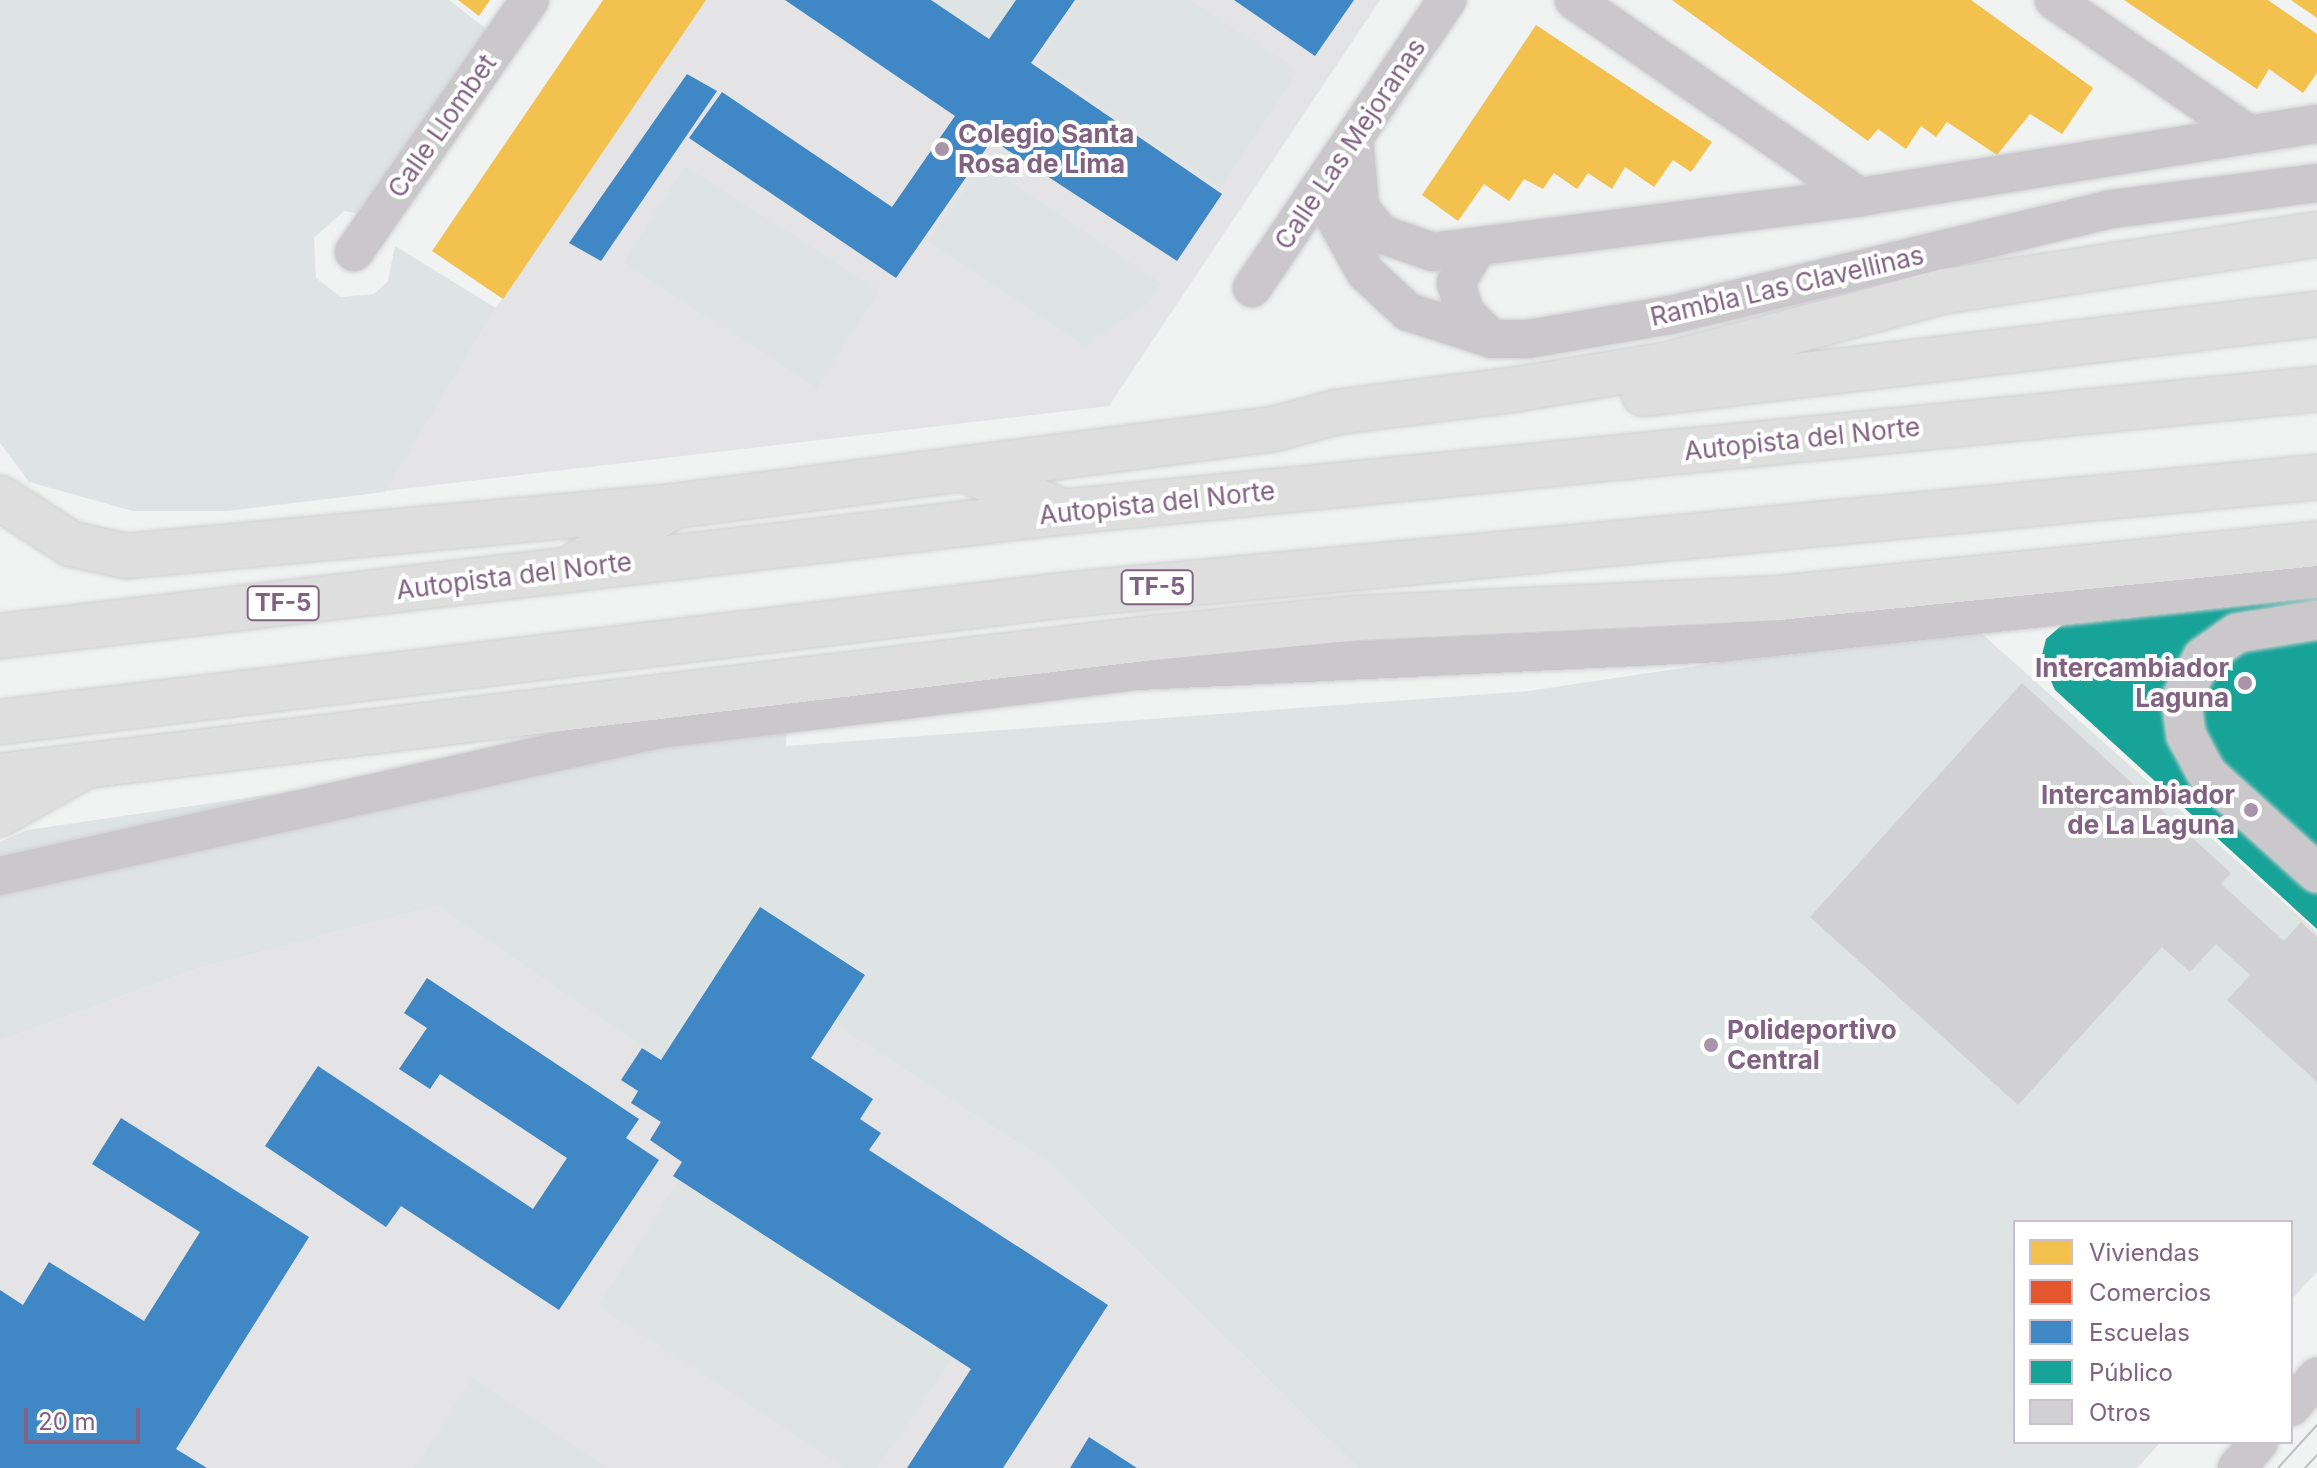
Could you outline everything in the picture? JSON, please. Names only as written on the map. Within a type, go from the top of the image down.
[{"type":"main road","points":[[0,498],[71,544],[126,556],[674,506],[1274,429],[1337,412],[1669,364],[1946,291],[2078,266],[2317,234]]},
{"type":"main road","points":[[1274,429],[1333,431],[2317,314]]},
{"type":"main road","name":"Autopista del Norte","points":[[0,636],[1063,512],[2317,389]]},
{"type":"main road","points":[[963,469],[1063,512]]},
{"type":"main road","name":"TF-5","points":[[0,722],[1065,595],[2317,477]]},
{"type":"main road","points":[[566,570],[674,506]]},
{"type":"main road","points":[[0,776],[958,661],[1358,618],[1779,598],[2317,544]]},
{"type":"main road","points":[[0,814],[86,766]]},
{"type":"street","name":"Calle Llombet","points":[[354,252],[530,0]]},
{"type":"street","name":"Calle Las Mejoranas","points":[[1252,288],[1447,0]]},
{"type":"street","points":[[1574,0],[1860,197]]},
{"type":"street","points":[[2054,0],[2248,134]]},
{"type":"street","points":[[1354,139],[1360,208],[1381,234],[1433,252],[1860,197],[2317,124]]},
{"type":"street","name":"Rambla Las Clavellinas","points":[[1320,191],[1365,272],[1408,312],[1492,339],[1670,315],[2112,209],[2317,183]]},
{"type":"street","points":[[1477,248],[1456,283],[1465,313],[1492,339]]},
{"type":"street","points":[[0,876],[660,729],[1026,683],[1719,643],[2317,578]]},
{"type":"street","points":[[2317,620],[2237,633],[2203,657],[2181,699],[2186,735],[2207,774],[2317,873]]},
{"type":"street","points":[[896,701],[958,661],[1026,683]]},
{"type":"street","points":[[2293,1405],[2317,1377]]},
{"type":"street","points":[[2237,1468],[2257,1444]]},
{"type":"shaded area","points":[[0,0],[449,0],[502,41],[377,217],[344,211],[314,238],[316,278],[341,297],[374,294],[388,281],[395,246],[496,308],[385,492],[228,511],[133,511],[29,482],[0,443]]},
{"type":"shaded area","name":"Colegio Santa Rosa de Lima","points":[[706,0],[1380,0],[1109,406],[385,491],[496,308]]},
{"type":"shaded area","points":[[931,0],[1016,0],[989,39]]},
{"type":"shaded area","points":[[1080,0],[1191,0],[1298,70],[1220,188],[1037,63]]},
{"type":"shaded area","points":[[984,164],[1161,283],[1147,305],[1084,346],[928,241]]},
{"type":"shaded area","points":[[685,166],[879,290],[817,388],[623,263]]},
{"type":"shaded area","name":"Polideportivo Central","points":[[1972,625],[2317,932],[2317,1272],[2293,1298],[2293,1220],[2013,1220],[2013,1444],[2159,1444],[2137,1468],[1358,1468],[1044,1160],[833,1024],[865,974],[761,908],[661,1060],[436,906],[196,969],[0,1041],[0,842],[27,830],[787,719],[786,746],[1528,691]]},
{"type":"shaded area","points":[[436,906],[661,1060],[760,907],[865,975],[833,1024],[1044,1160],[1358,1468],[0,1468],[0,1041],[196,969]]},
{"type":"shaded area","points":[[679,1180],[953,1357],[877,1468],[845,1468],[598,1306]]},
{"type":"shaded area","points":[[473,1378],[609,1468],[414,1468]]},
{"type":"building: Viviendas","points":[[458,0],[490,0],[479,16]]},
{"type":"building: Viviendas","points":[[603,0],[706,0],[503,299],[432,251]]},
{"type":"building: Viviendas","points":[[1672,0],[1971,0],[2093,88],[2062,134],[2030,114],[1997,155],[1947,122],[1936,137],[1921,126],[1906,149],[1878,129],[1868,141]]},
{"type":"building: Viviendas","points":[[2124,0],[2268,0],[2317,34],[2317,73],[2303,93],[2269,69],[2257,89]]},
{"type":"building: Viviendas","points":[[2291,0],[2317,0],[2317,18]]},
{"type":"building: Viviendas","points":[[1536,25],[1712,142],[1691,172],[1673,160],[1654,187],[1625,167],[1612,189],[1588,173],[1577,189],[1554,173],[1543,189],[1524,179],[1509,201],[1484,184],[1458,221],[1422,195]]},
{"type":"building: Comercios","name":"Intercambiador de La Laguna","points":[[2317,718],[2317,779],[2264,723]]},
{"type":"building: Escuelas","points":[[785,0],[931,0],[989,39],[1016,0],[1075,0],[1031,63],[1222,194],[1177,261],[992,140],[896,278],[689,138],[722,92],[892,207],[955,116]]},
{"type":"building: Escuelas","points":[[1234,0],[1354,0],[1315,56]]},
{"type":"building: Escuelas","points":[[687,74],[717,91],[601,261],[569,243]]},
{"type":"building: Escuelas","points":[[760,907],[865,975],[811,1058],[873,1099],[860,1119],[881,1133],[869,1150],[1108,1305],[1003,1468],[907,1468],[971,1369],[673,1176],[682,1162],[650,1140],[661,1122],[631,1103],[638,1091],[621,1080],[642,1048],[661,1060]]},
{"type":"building: Escuelas","points":[[427,978],[639,1119],[626,1138],[659,1160],[559,1310],[401,1206],[386,1227],[265,1146],[318,1066],[533,1209],[567,1158],[440,1074],[430,1089],[399,1069],[427,1028],[404,1013]]},
{"type":"building: Escuelas","points":[[121,1118],[309,1237],[176,1449],[207,1468],[0,1468],[0,1290],[23,1305],[49,1262],[144,1321],[200,1232],[92,1164]]},
{"type":"building: Escuelas","points":[[1089,1437],[1137,1468],[1070,1468]]},
{"type":"building: Público","name":"Intercambiador de La Laguna","points":[[2317,594],[2317,929],[2055,690],[2041,659],[2046,639],[2070,618]]},
{"type":"building: Otros","points":[[2022,683],[2231,873],[2221,884],[2284,941],[2301,922],[2317,937],[2317,1082],[2227,1000],[2250,975],[2216,944],[2190,972],[2162,947],[2018,1105],[1810,917]]},
{"type":"tram line","points":[[2278,1468],[2317,1425]]},
{"type":"tram line","points":[[2305,1468],[2317,1455]]},
{"type":"place","name":"Colegio Santa Rosa de Lima","points":[[942,149]]},
{"type":"place","name":"Intercambiador Laguna","points":[[2245,683]]},
{"type":"place","name":"Intercambiador de La Laguna","points":[[2251,810]]},
{"type":"place","name":"Polideportivo Central","points":[[1711,1045]]}]
